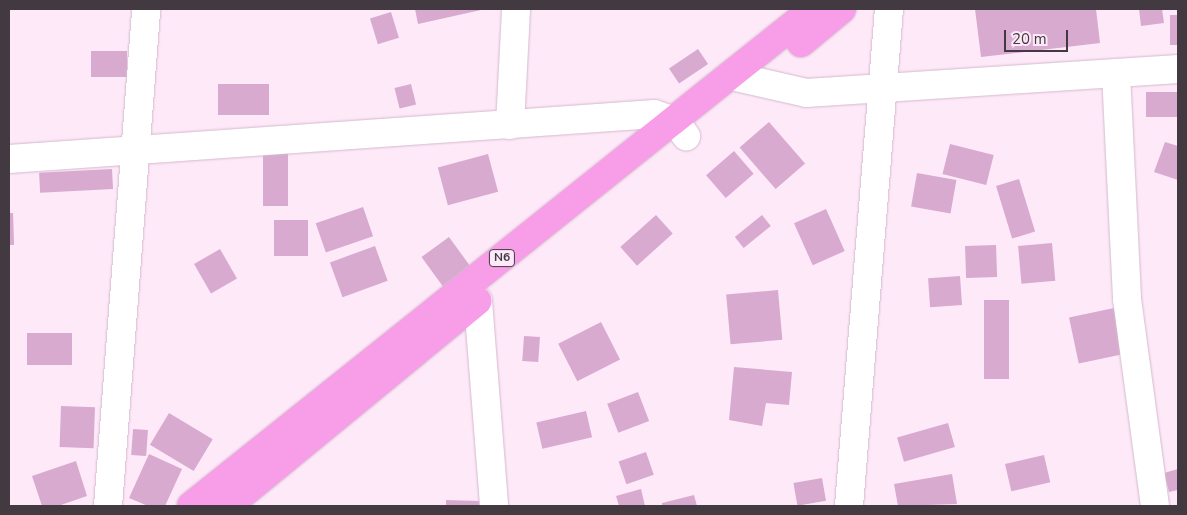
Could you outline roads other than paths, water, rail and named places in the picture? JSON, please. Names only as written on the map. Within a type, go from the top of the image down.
[{"type":"highway","name":"N6","points":[[742,79],[813,9]]},
{"type":"highway","name":"N6","points":[[191,506],[742,79],[842,9]]},
{"type":"highway","name":"N6","points":[[228,506],[478,301],[681,128]]},
{"type":"street","points":[[108,506],[137,150],[146,9]]},
{"type":"street","points":[[510,125],[516,9]]},
{"type":"street","points":[[849,506],[884,90],[889,9]]},
{"type":"street","points":[[742,79],[806,93],[884,90],[1178,69]]},
{"type":"street","points":[[1116,73],[1127,299],[1155,506]]},
{"type":"street","points":[[9,159],[654,114],[681,128]]},
{"type":"street","points":[[478,301],[494,506]]}]
